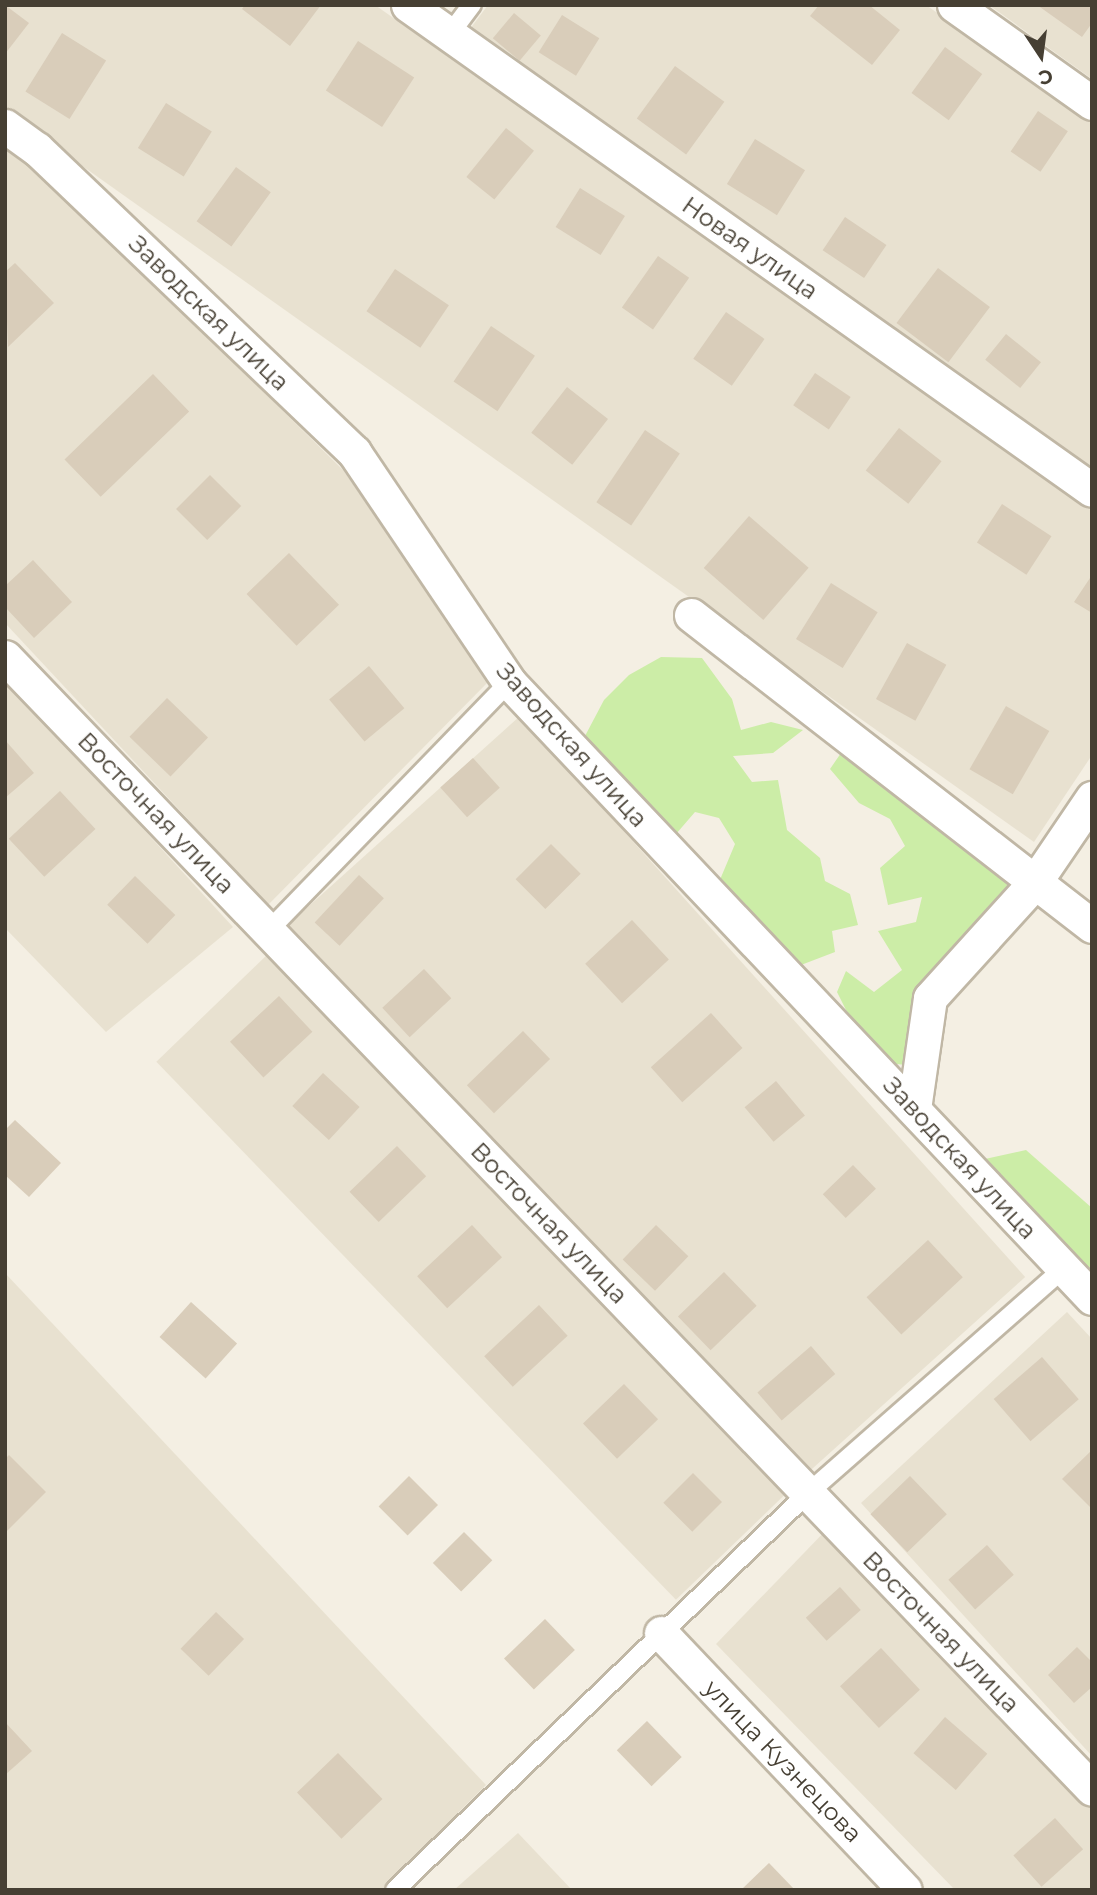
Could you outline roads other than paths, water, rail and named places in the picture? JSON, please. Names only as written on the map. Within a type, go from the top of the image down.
[{"type":"street","name":"Новая улица","points":[[408,5],[1092,490]]},
{"type":"street","points":[[954,5],[1092,103]]},
{"type":"street","name":"Заводская улица","points":[[5,126],[37,149],[354,452],[509,682],[1092,1298]]},
{"type":"street","points":[[691,615],[1092,926]]},
{"type":"street","name":"Восточная улица","points":[[5,657],[1092,1789]]},
{"type":"street","points":[[914,1109],[930,999],[1035,882],[1092,798]]},
{"type":"street","name":"улица Кузнецова","points":[[661,1633],[905,1890]]},
{"type":"lane","points":[[450,35],[472,5]]},
{"type":"lane","points":[[269,930],[509,682]]},
{"type":"lane","points":[[395,1890],[808,1493],[1064,1268]]}]
